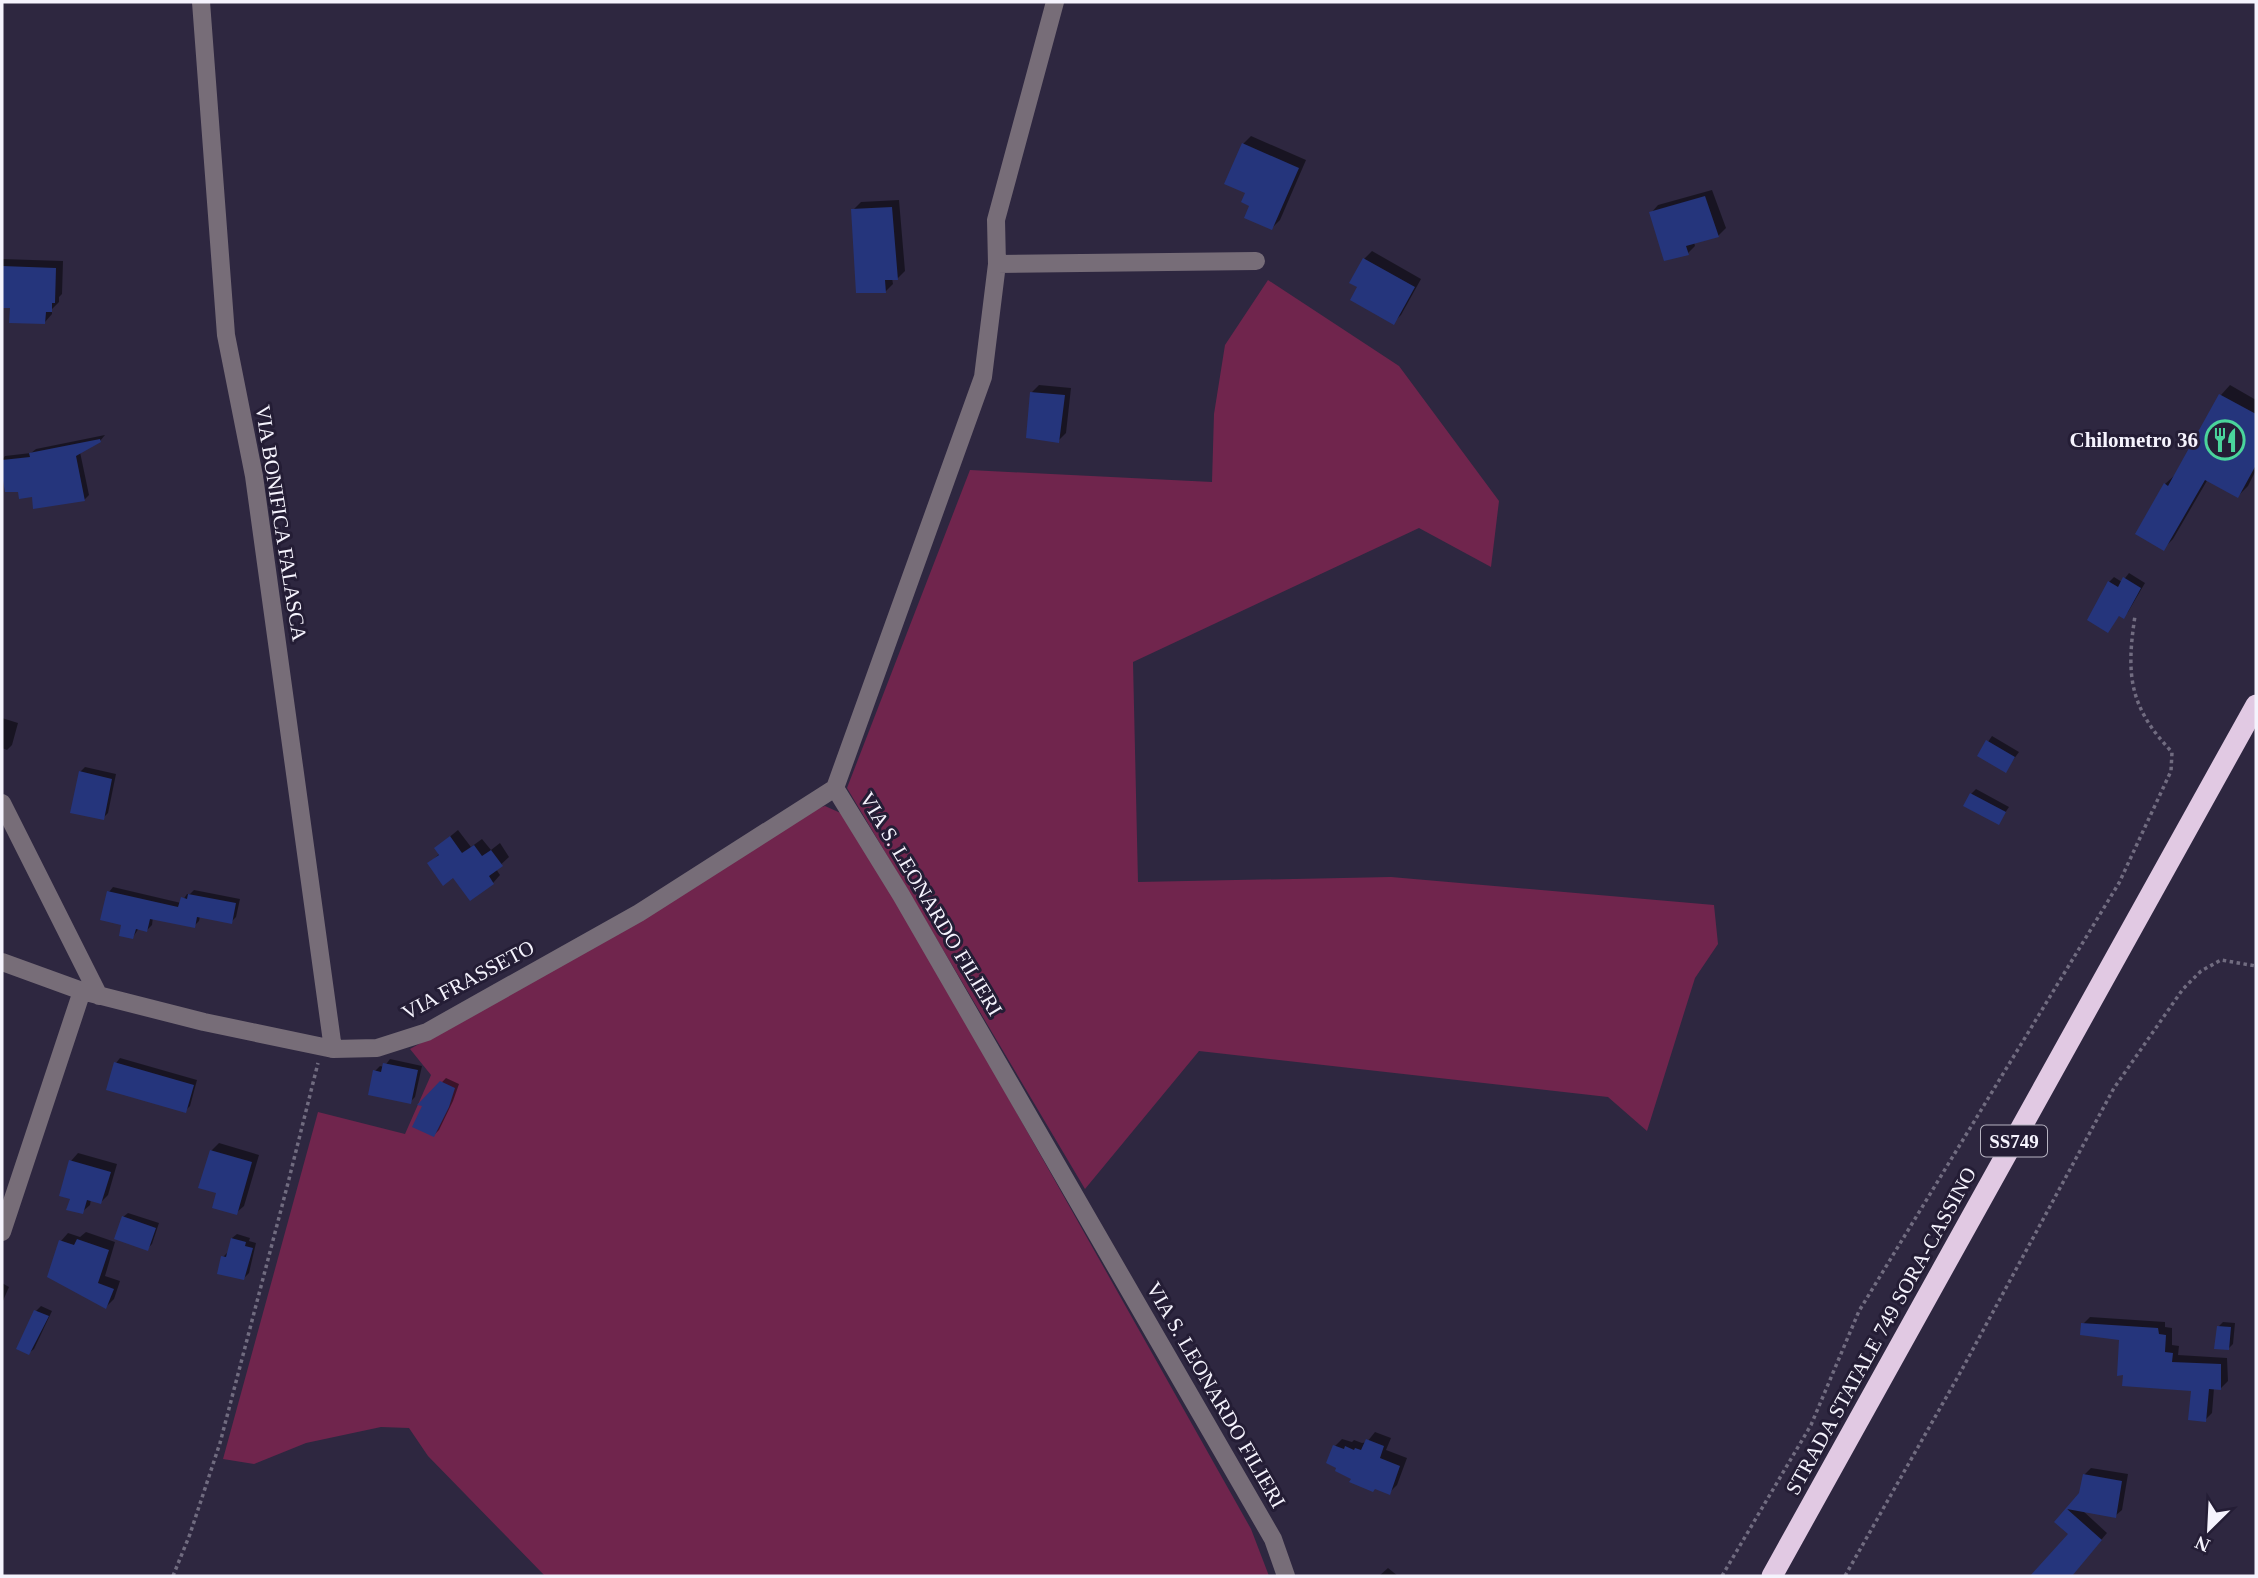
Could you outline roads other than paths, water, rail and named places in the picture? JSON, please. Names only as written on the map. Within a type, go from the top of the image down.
[{"type":"highway","name":"STRADA STATALE 749 SORA-CASSINO","points":[[1772,1576],[2256,705]]},
{"type":"street","name":"VIA BONIFICA FALASCA","points":[[201,2],[226,335],[254,476],[327,1048]]},
{"type":"street","name":"VIA S. LEONARDO FILIERI","points":[[1055,2],[996,219],[996,264],[984,377],[835,788],[901,895],[1273,1539],[1286,1576]]},
{"type":"street","points":[[996,264],[1256,261]]},
{"type":"street","name":"VIA FRASSETO","points":[[2,962],[90,993],[204,1022],[327,1048],[377,1048],[428,1032],[639,913],[835,788]]},
{"type":"street","points":[[2,803],[90,993],[2,1231]]},
{"type":"place","name":"Chilometro 36","points":[[2225,440]]}]
